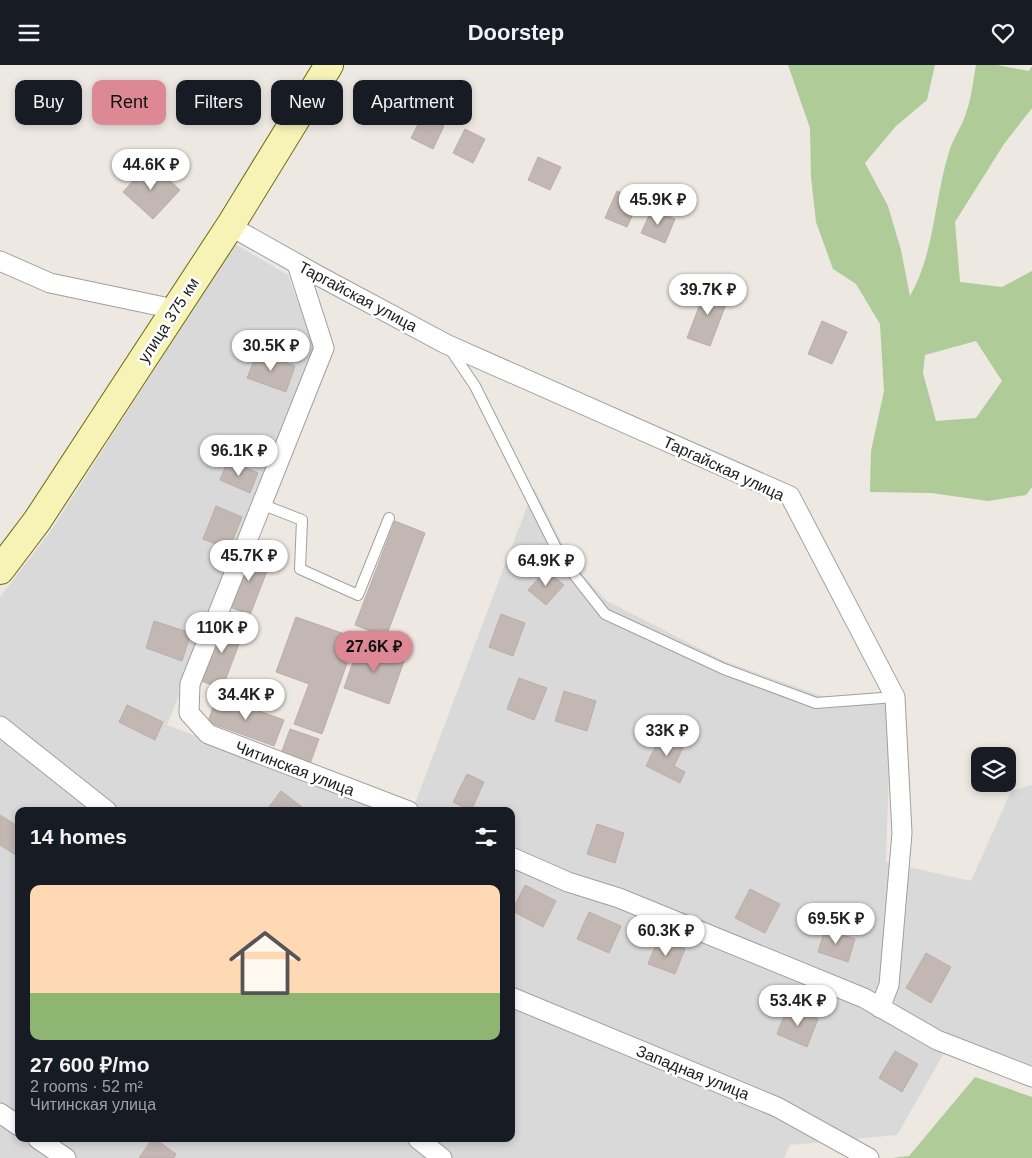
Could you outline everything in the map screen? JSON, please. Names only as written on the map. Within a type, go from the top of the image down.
[{"type":"main road","name":"улица 375 км","points":[[0,570],[38,521],[174,309],[230,226],[329,65]]},
{"type":"street","name":"Таргайская улица","points":[[230,226],[446,344],[790,496],[895,697],[902,833],[889,985],[880,1008]]},
{"type":"street","points":[[0,261],[50,283],[174,309]]},
{"type":"street","name":"Читинская улица","points":[[297,264],[324,348],[190,684],[189,713],[208,733],[399,807]]},
{"type":"street","points":[[0,726],[102,807]]},
{"type":"street","points":[[515,859],[568,882],[628,902],[864,999],[937,1040],[1032,1077]]},
{"type":"street","name":"Западная улица","points":[[515,999],[777,1107],[869,1158]]},
{"type":"street","points":[[0,1113],[15,1122]]},
{"type":"street","points":[[42,1142],[66,1158]]},
{"type":"street","points":[[422,1142],[442,1158]]},
{"type":"lane","points":[[446,344],[475,386],[561,558],[605,614],[724,669],[816,703],[895,697]]},
{"type":"lane","points":[[261,504],[302,519],[300,569],[358,595],[389,518]]},
{"type":"shaded area","points":[[235,244],[288,275],[316,351],[167,725],[381,807],[15,807],[15,1142],[515,1142],[515,807],[414,807],[534,488],[573,565],[607,601],[724,661],[824,697],[891,702],[886,862],[971,881],[1011,792],[1016,792],[1016,790],[1032,785],[1032,1066],[954,1036],[897,1135],[790,1145],[784,1158],[0,1158],[0,597],[52,529]]},
{"type":"green space","points":[[788,65],[935,65],[927,100],[896,126],[865,163],[888,206],[901,250],[910,296],[925,262],[944,170],[951,147],[969,105],[976,65],[997,65],[1029,71],[1032,66],[1032,108],[1004,144],[955,222],[960,282],[1002,287],[1032,271],[1032,487],[1026,495],[988,501],[931,493],[870,492],[871,451],[884,391],[880,324],[856,284],[833,269],[816,222],[811,177],[810,128]],"holes":[[[976,341],[1002,381],[976,418],[936,421],[923,373],[925,355]]]},
{"type":"green space","points":[[975,1077],[1032,1097],[1032,1158],[892,1158],[909,1156]]},
{"type":"building","points":[[418,125],[444,126],[433,149],[411,138]]},
{"type":"building","points":[[465,129],[485,139],[473,163],[453,153]]},
{"type":"building","points":[[538,157],[561,167],[550,190],[528,180]]},
{"type":"building","points":[[150,162],[180,190],[153,219],[123,192]]},
{"type":"building","points":[[617,191],[639,201],[627,227],[605,218]]},
{"type":"building","points":[[652,209],[675,219],[665,243],[641,233]]},
{"type":"building","points":[[707,286],[730,294],[710,346],[687,338]]},
{"type":"building","points":[[822,321],[847,332],[832,364],[808,354]]},
{"type":"building","points":[[257,353],[295,366],[286,392],[247,378]]},
{"type":"building","points":[[228,460],[258,473],[250,493],[220,480]]},
{"type":"building","points":[[216,506],[242,517],[229,549],[203,539]]},
{"type":"building","points":[[395,521],[425,533],[386,637],[355,625]]},
{"type":"building","points":[[248,548],[272,558],[250,615],[225,605]]},
{"type":"building","points":[[546,570],[564,585],[546,605],[528,590]]},
{"type":"building","points":[[501,614],[525,623],[513,656],[489,647]]},
{"type":"building","points":[[296,617],[356,638],[322,734],[294,724],[309,684],[276,672]]},
{"type":"building","points":[[221,619],[245,628],[222,689],[199,680]]},
{"type":"building","points":[[154,621],[191,633],[182,661],[146,648]]},
{"type":"building","points":[[360,642],[405,658],[389,704],[344,688]]},
{"type":"building","points":[[519,678],[547,688],[534,720],[507,709]]},
{"type":"building","points":[[564,691],[596,701],[587,731],[555,721]]},
{"type":"building","points":[[217,696],[284,720],[274,746],[208,722]]},
{"type":"building","points":[[127,705],[163,722],[155,740],[119,722]]},
{"type":"building","points":[[290,729],[319,739],[310,764],[281,754]]},
{"type":"building","points":[[663,731],[686,742],[674,766],[685,772],[680,783],[646,766]]},
{"type":"building","points":[[467,774],[484,782],[473,807],[463,807],[453,802]]},
{"type":"building","points":[[281,791],[302,807],[269,807]]},
{"type":"building","points":[[0,815],[15,824],[15,854],[0,845]]},
{"type":"building","points":[[597,824],[624,833],[615,863],[587,854]]},
{"type":"building","points":[[525,885],[556,901],[543,927],[515,913],[515,905]]},
{"type":"building","points":[[750,889],[780,904],[765,933],[735,918]]},
{"type":"building","points":[[589,912],[621,926],[609,953],[577,939]]},
{"type":"building","points":[[825,929],[855,939],[848,962],[818,952]]},
{"type":"building","points":[[658,939],[685,949],[675,974],[648,964]]},
{"type":"building","points":[[926,953],[951,967],[931,1003],[906,988]]},
{"type":"building","points":[[788,1006],[818,1019],[807,1047],[777,1034]]},
{"type":"building","points":[[895,1051],[918,1064],[902,1092],[879,1078]]},
{"type":"building","points":[[150,1142],[159,1142],[176,1154],[174,1158],[139,1158]]}]
